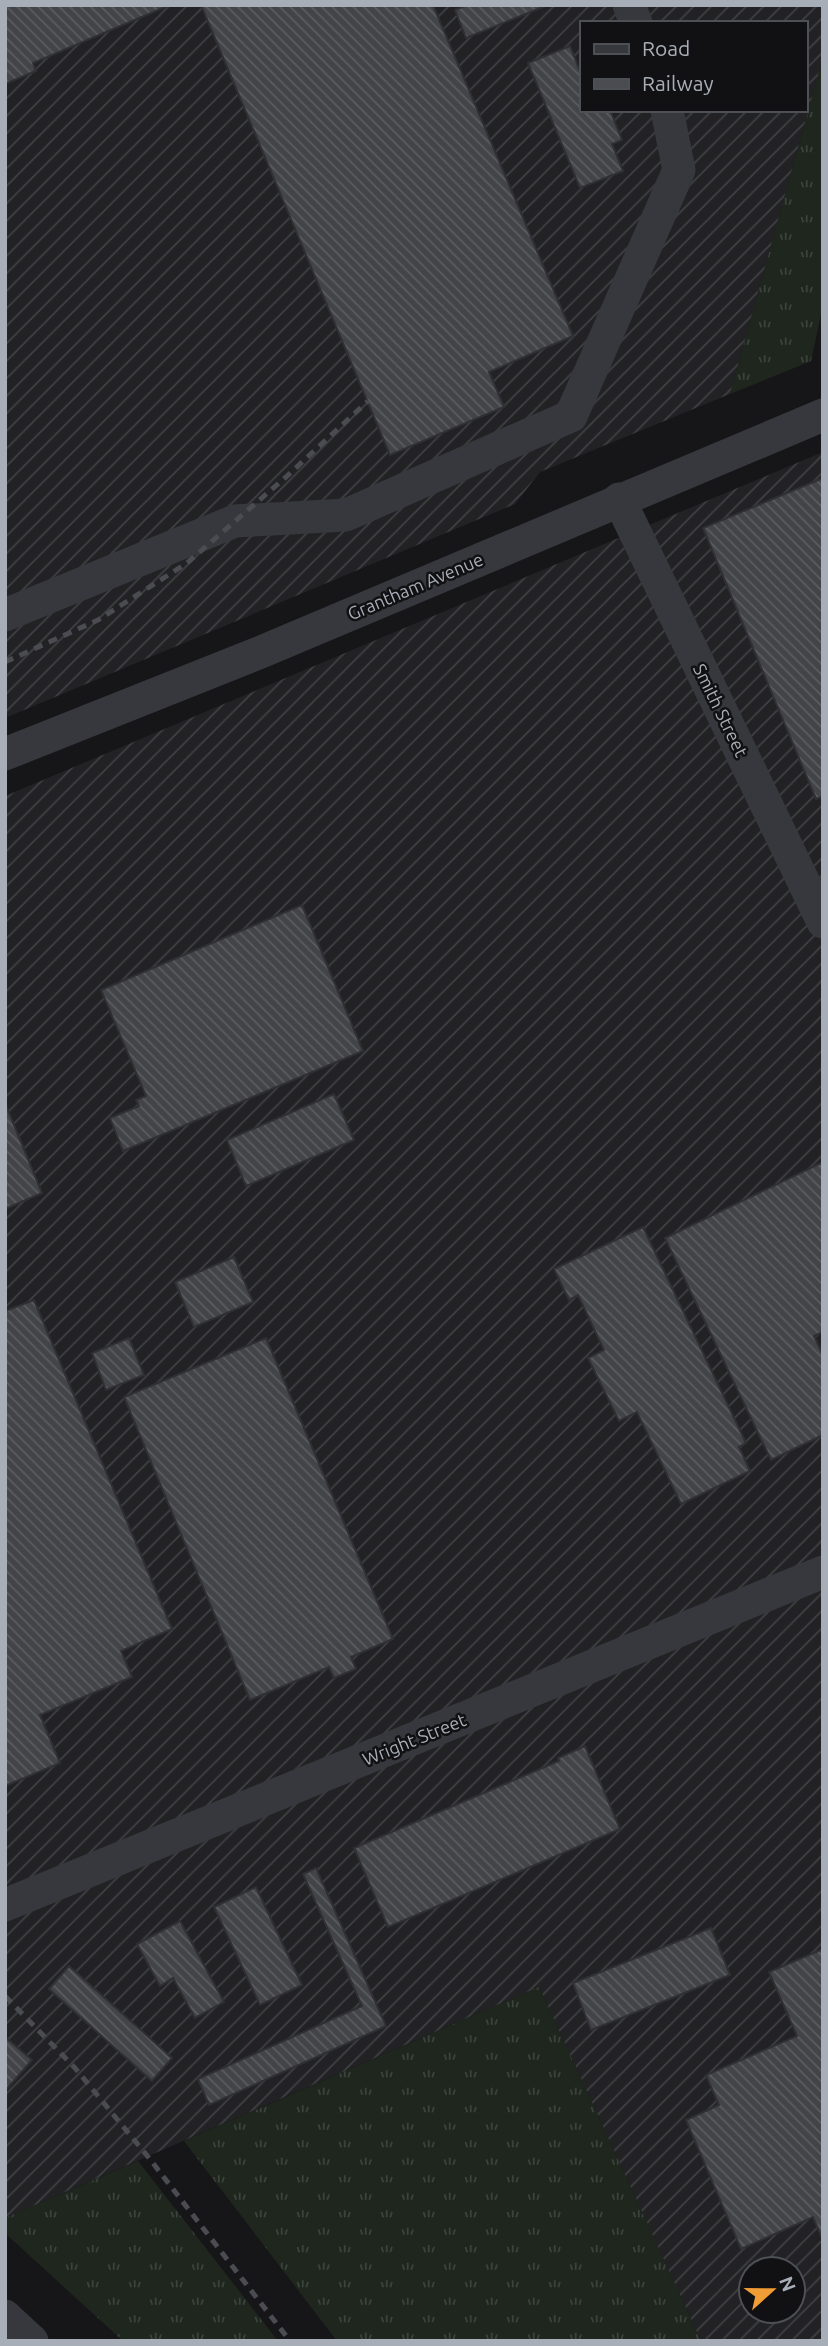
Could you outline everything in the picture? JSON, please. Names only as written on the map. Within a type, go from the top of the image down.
[{"type":"street","points":[[5,615],[235,521],[346,515],[571,416],[679,170],[667,112]]},
{"type":"street","name":"Grantham Avenue","points":[[5,754],[261,652],[823,415]]},
{"type":"street","name":"Smith Street","points":[[619,499],[823,922]]},
{"type":"street","name":"Wright Street","points":[[5,1905],[823,1572]]},
{"type":"street","points":[[5,2316],[32,2341]]},
{"type":"shaded area","points":[[5,5],[823,5],[823,58],[730,394],[540,472],[515,504],[5,718]]},
{"type":"shaded area","points":[[823,452],[823,2341],[701,2341],[539,1987],[5,2218],[5,796]]},
{"type":"green space","points":[[823,58],[823,305],[811,361],[730,394]]},
{"type":"green space","points":[[539,1987],[701,2341],[337,2341],[184,2141]]},
{"type":"green space","points":[[138,2161],[278,2341],[123,2341],[5,2233],[5,2218]]},
{"type":"building","points":[[5,5],[170,5],[33,63],[36,71],[5,84]]},
{"type":"building","points":[[201,5],[433,5],[573,336],[489,372],[504,407],[390,455]]},
{"type":"building","points":[[467,5],[548,5],[466,38],[455,10]]},
{"type":"building","points":[[570,46],[580,71],[580,112],[611,112],[622,140],[612,144],[623,171],[580,188],[528,63]]},
{"type":"building","points":[[823,478],[823,802],[821,797],[816,799],[703,528]]},
{"type":"building","points":[[302,905],[363,1051],[123,1151],[110,1118],[139,1106],[136,1100],[146,1096],[101,990]]},
{"type":"building","points":[[334,1094],[354,1140],[246,1186],[227,1140]]},
{"type":"building","points":[[5,1103],[42,1193],[5,1209]]},
{"type":"building","points":[[823,1162],[823,1332],[814,1336],[823,1355],[823,1435],[771,1460],[665,1238]]},
{"type":"building","points":[[643,1227],[746,1443],[739,1447],[750,1471],[681,1504],[637,1412],[619,1421],[588,1358],[604,1350],[578,1295],[569,1300],[554,1269]]},
{"type":"building","points":[[234,1257],[253,1302],[194,1327],[175,1282]]},
{"type":"building","points":[[34,1300],[172,1629],[121,1651],[132,1677],[40,1715],[60,1763],[5,1786],[5,1311]]},
{"type":"building","points":[[129,1338],[144,1375],[106,1390],[92,1353]]},
{"type":"building","points":[[266,1338],[393,1639],[351,1657],[356,1669],[334,1678],[329,1667],[250,1700],[124,1397]]},
{"type":"building","points":[[585,1746],[620,1829],[388,1927],[354,1848],[559,1761],[558,1758]]},
{"type":"building","points":[[316,1868],[386,2026],[209,2105],[198,2079],[362,2006],[303,1874]]},
{"type":"building","points":[[256,1887],[302,1985],[260,2005],[214,1907]]},
{"type":"building","points":[[180,1921],[224,2002],[195,2018],[173,1978],[160,1986],[137,1944]]},
{"type":"building","points":[[711,1928],[730,1975],[591,2030],[573,1983]]},
{"type":"building","points":[[823,1949],[823,2240],[813,2217],[741,2249],[686,2120],[719,2105],[706,2075],[797,2036],[769,1972]]},
{"type":"building","points":[[69,1966],[172,2058],[152,2081],[49,1989]]},
{"type":"building","points":[[5,2037],[32,2060],[5,2091]]},
{"type":"railway","points":[[5,662],[98,620],[187,563],[368,401]]},
{"type":"railway","points":[[5,1996],[75,2068],[149,2158],[290,2341]]}]
